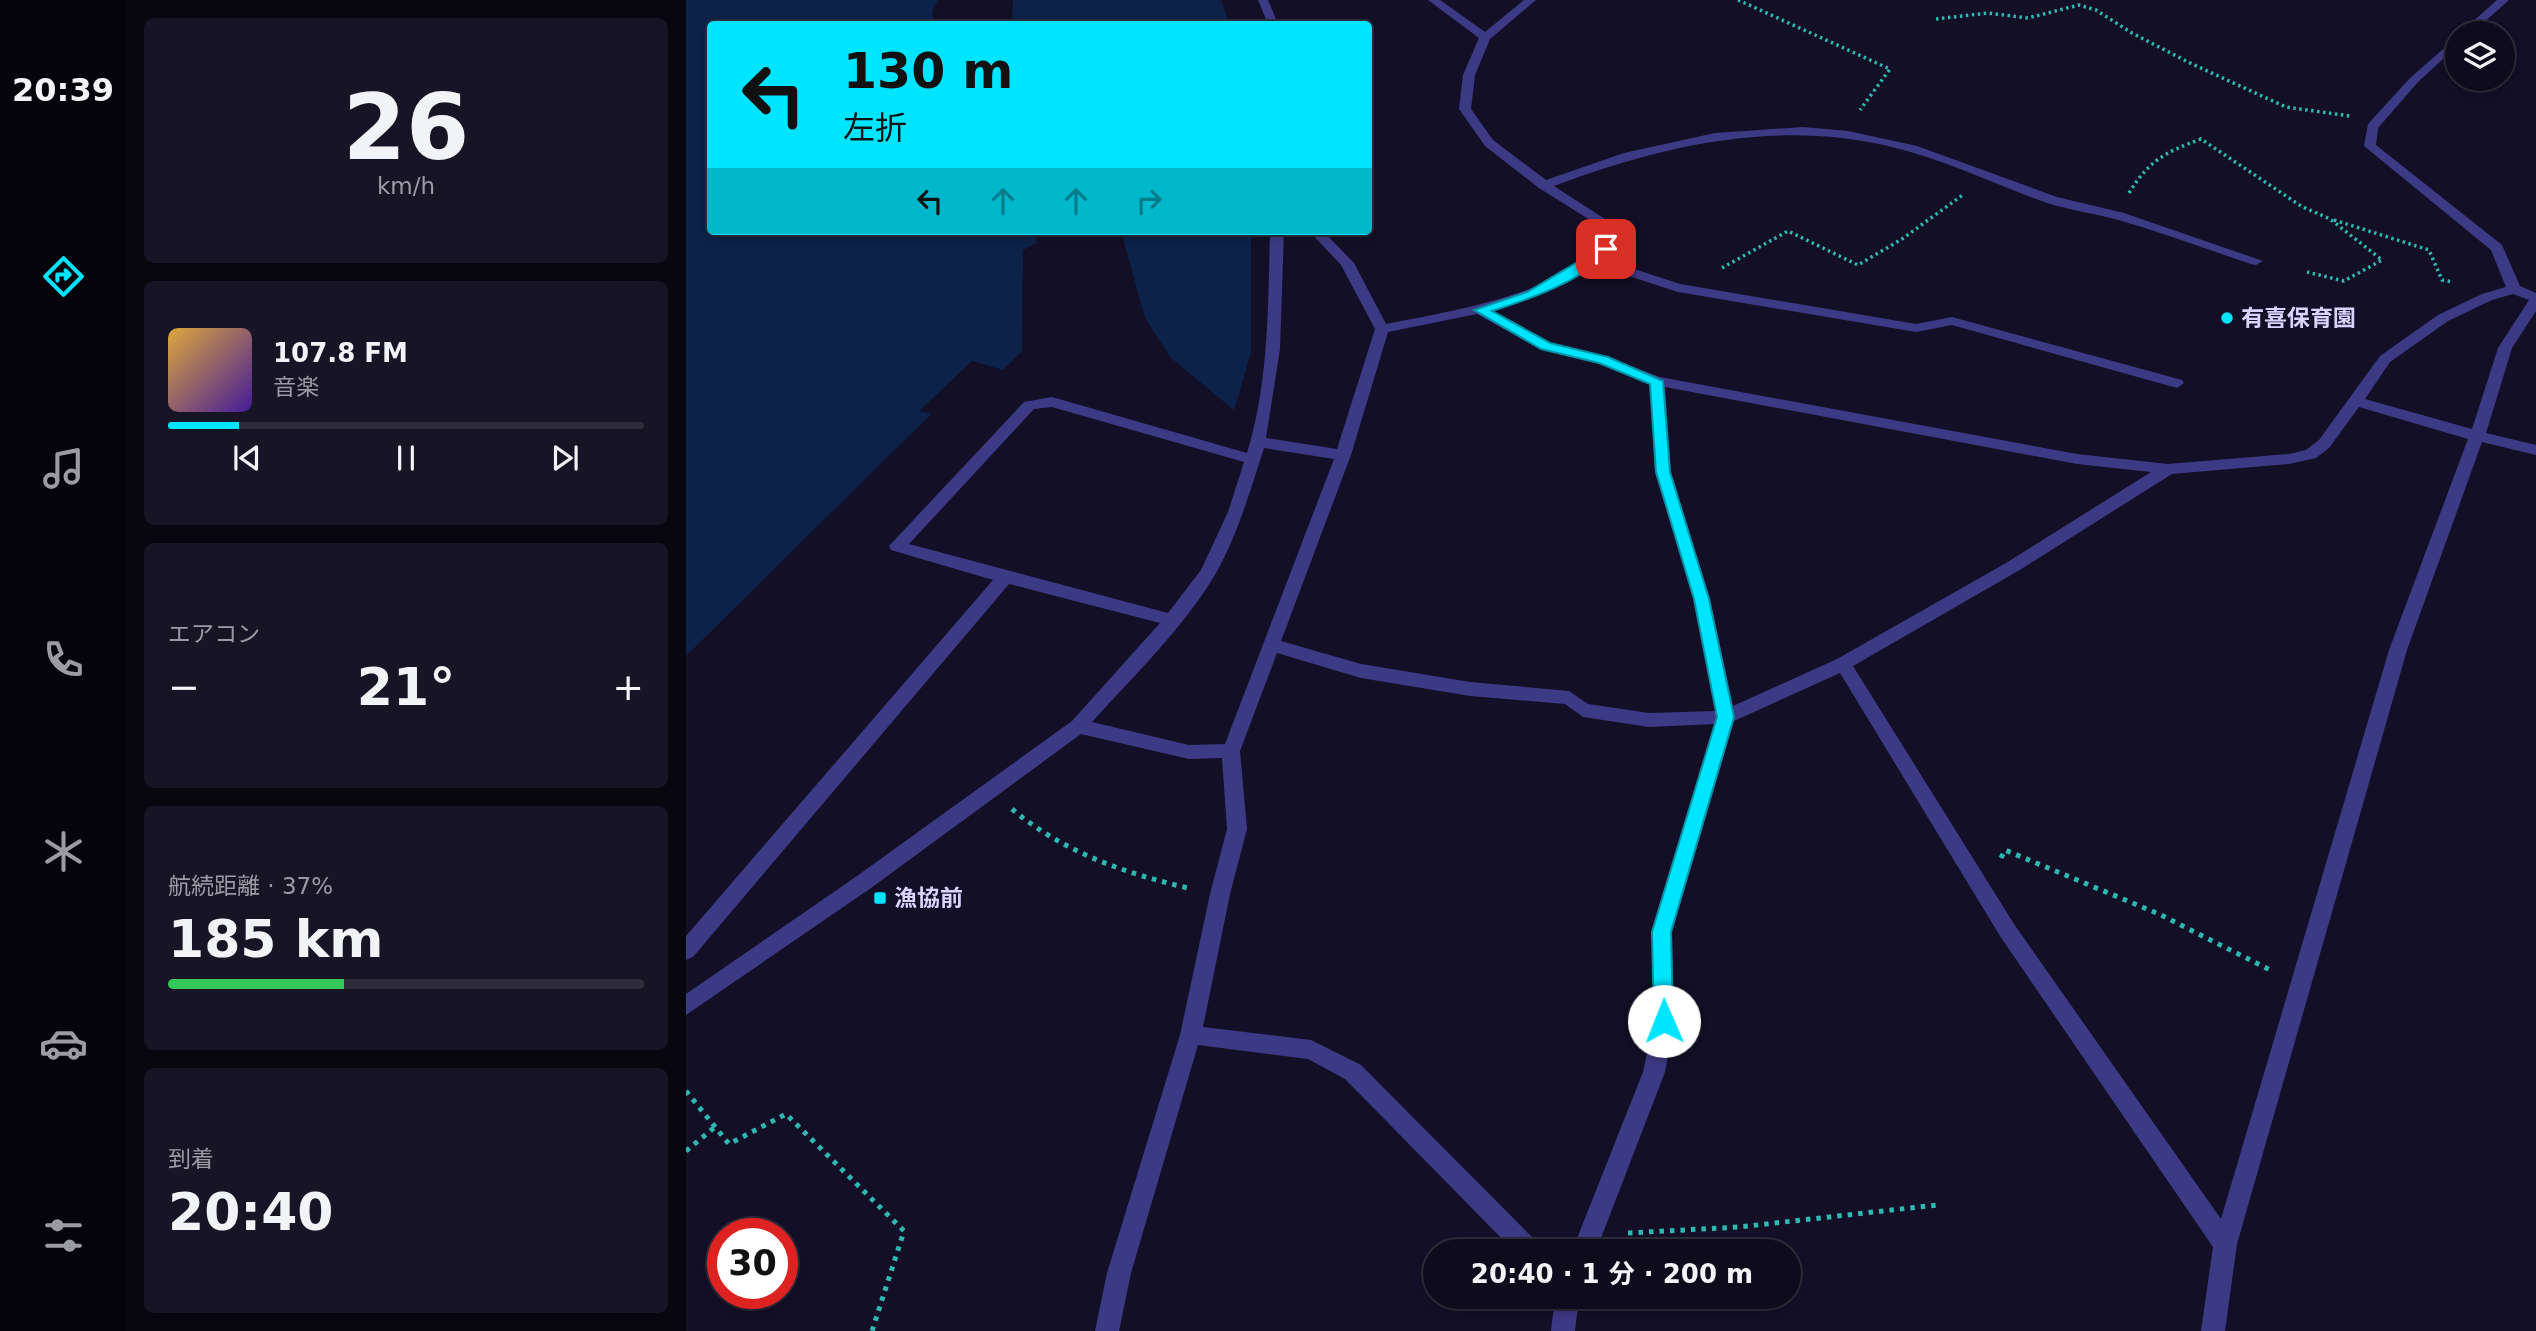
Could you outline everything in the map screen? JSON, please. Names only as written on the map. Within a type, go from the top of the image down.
[{"type":"street","points":[[1263,0],[1272,21]]},
{"type":"street","points":[[1433,0],[1485,37]]},
{"type":"street","points":[[1382,329],[1481,310],[1532,294],[1593,260],[1606,249],[1608,238],[1604,223],[1544,185],[1489,143],[1465,109],[1469,75],[1485,37],[1531,0]]},
{"type":"street","points":[[2478,21],[2501,0]]},
{"type":"street","points":[[2445,51],[2414,80],[2372,127],[2370,146],[2497,247],[2514,289]]},
{"type":"street","points":[[1544,185],[1588,167],[1681,141],[1756,131],[1824,130],[1893,143],[2055,202],[2116,215],[2256,261]]},
{"type":"street","points":[[686,1005],[864,882],[1078,726],[1171,620],[1208,572],[1236,512],[1262,428],[1273,349],[1277,235]]},
{"type":"street","points":[[1107,1331],[1119,1273],[1191,1035],[1220,894],[1237,830],[1231,751],[1343,456],[1382,329],[1348,263],[1320,235]]},
{"type":"street","points":[[1593,260],[1690,290],[1916,328],[1952,321],[2177,383]]},
{"type":"street","points":[[1481,310],[1545,346],[1603,360],[1657,381],[2077,459],[2168,469],[2288,460],[2311,454],[2324,444],[2385,359],[2442,318],[2487,297],[2514,289],[2536,299],[2505,348],[2477,436],[2398,650],[2225,1244],[2213,1331]]},
{"type":"street","points":[[1589,1239],[1654,1072],[1664,1021],[1662,932],[1726,717],[1702,599],[1663,472],[1657,381]]},
{"type":"street","points":[[2356,401],[2536,450]]},
{"type":"street","points":[[1171,620],[897,547],[1029,405],[1052,402],[1254,451],[1343,456]]},
{"type":"street","points":[[1272,645],[1361,671],[1470,689],[1569,698],[1583,710],[1649,720],[1726,717],[1843,664],[2012,567],[2168,469]]},
{"type":"street","points":[[686,951],[1005,577]]},
{"type":"street","points":[[1843,664],[2007,930],[2225,1244]]},
{"type":"street","points":[[1078,726],[1189,752],[1231,751]]},
{"type":"street","points":[[1191,1035],[1311,1049],[1353,1072],[1518,1239]]},
{"type":"street","points":[[1563,1331],[1566,1309]]},
{"type":"path","points":[[1738,0],[1890,69],[1843,134]]},
{"type":"path","points":[[1936,19],[1988,13],[2028,18],[2079,5],[2096,10],[2132,33],[2192,64],[2286,107],[2378,120]]},
{"type":"path","points":[[2116,215],[2140,173],[2156,157],[2201,139],[2301,206],[2330,219],[2429,250],[2442,280],[2463,284]]},
{"type":"path","points":[[1690,290],[1713,273],[1788,231],[1858,265],[1902,239],[1988,177]]},
{"type":"path","points":[[2307,272],[2344,281],[2382,260],[2330,219]]},
{"type":"path","points":[[989,790],[1041,833],[1165,883],[1220,894]]},
{"type":"path","points":[[1984,892],[2005,850],[2159,914],[2301,986]]},
{"type":"path","points":[[686,1091],[729,1144],[786,1114],[904,1231],[872,1331]]},
{"type":"path","points":[[686,1151],[715,1127]]},
{"type":"path","points":[[1625,1239],[1937,1205]]},
{"type":"water","points":[[686,0],[938,0],[932,12],[934,21],[707,21],[707,235],[1036,235],[1037,243],[1023,250],[1022,351],[1003,370],[972,361],[919,411],[931,414],[686,656]]},
{"type":"water","points":[[1013,0],[1221,0],[1228,21],[1012,21]]},
{"type":"water","points":[[1122,235],[1251,235],[1251,353],[1234,410],[1171,358],[1145,318]]},
{"type":"place","name":"有喜保育園","points":[[2227,318]]},
{"type":"place","name":"漁協前","points":[[880,898]]},
{"type":"route","points":[[1606,249],[1562,279],[1532,294],[1481,310],[1545,346],[1603,360],[1657,381],[1663,472],[1702,599],[1726,717],[1662,932],[1664,1021]]}]
